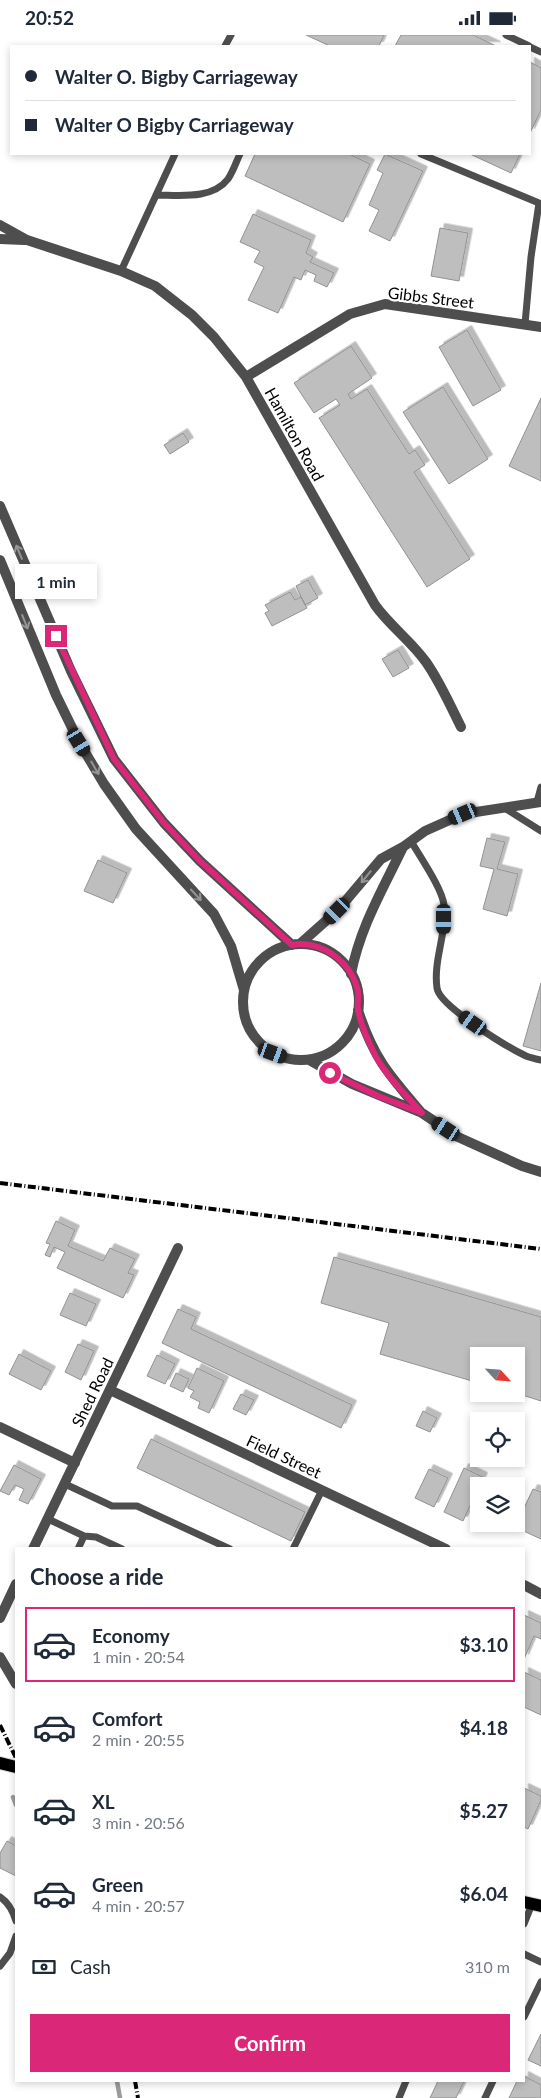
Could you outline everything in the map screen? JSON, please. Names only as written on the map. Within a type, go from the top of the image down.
[{"type":"main road","points":[[0,1763],[15,1767]]},
{"type":"street","name":"Hamilton Road","points":[[0,225],[27,240],[120,271],[155,286],[192,315],[214,337],[246,377],[374,605],[426,663],[461,727]]},
{"type":"street","name":"Hamilton Road","points":[[0,239],[27,240]]},
{"type":"street","name":"Gibbs Street","points":[[246,377],[350,314],[385,304],[541,327]]},
{"type":"street","points":[[0,506],[71,671],[114,759],[164,823],[200,861],[296,944],[326,950],[340,960],[351,974],[358,991],[358,1010],[353,1028],[342,1043],[326,1055],[309,1060],[290,1060],[273,1053],[258,1042],[248,1026],[243,1008],[244,990],[251,973],[262,960],[276,950],[296,944],[337,911],[382,859],[433,827],[463,814],[503,806],[539,802]]},
{"type":"street","points":[[0,560],[56,695],[79,742],[104,784],[136,829],[214,914],[231,946],[244,990]]},
{"type":"street","points":[[351,974],[354,956],[372,909],[407,844]]},
{"type":"street","points":[[358,1010],[366,1037],[377,1057],[388,1074],[422,1113]]},
{"type":"street","points":[[309,1060],[378,1096],[422,1113],[458,1137],[541,1173]]},
{"type":"street","name":"Shed Road","points":[[34,1547],[178,1248]]},
{"type":"street","name":"Field Street","points":[[110,1390],[442,1547]]},
{"type":"street","points":[[0,1427],[75,1463]]},
{"type":"street","points":[[525,1585],[541,1593]]},
{"type":"street","points":[[0,1618],[15,1586]]},
{"type":"street","points":[[0,1657],[15,1683]]},
{"type":"lane","points":[[506,35],[528,45]]},
{"type":"lane","points":[[120,271],[175,155]]},
{"type":"lane","points":[[156,195],[203,194],[218,187],[228,179],[240,155]]},
{"type":"lane","points":[[424,155],[540,201],[531,257],[525,324]]},
{"type":"lane","points":[[539,802],[541,787]]},
{"type":"lane","points":[[503,806],[541,831]]},
{"type":"lane","points":[[407,844],[433,878],[444,903],[444,934],[436,966],[437,991],[450,1007],[484,1031],[527,1057],[541,1059]]},
{"type":"lane","points":[[64,1484],[112,1506],[137,1506],[226,1547]]},
{"type":"lane","points":[[295,1547],[322,1490]]},
{"type":"lane","points":[[48,1519],[84,1536],[96,1537],[118,1547]]},
{"type":"lane","points":[[79,1547],[84,1536]]},
{"type":"lane","points":[[0,1897],[12,1909],[15,1918]]},
{"type":"lane","points":[[525,1922],[532,1904]]},
{"type":"lane","points":[[0,1966],[10,1953],[15,1940]]},
{"type":"lane","points":[[525,1954],[541,1962]]},
{"type":"lane","points":[[525,2015],[541,1982]]},
{"type":"lane","points":[[398,2098],[406,2082]]},
{"type":"lane","points":[[485,2098],[493,2082]]},
{"type":"building","points":[[306,35],[384,35],[379,45],[328,45]]},
{"type":"building","points":[[401,35],[473,35],[494,45],[396,45]]},
{"type":"building","points":[[531,63],[541,68],[541,110],[531,131]]},
{"type":"building","points":[[255,155],[351,155],[370,164],[343,222],[245,176]]},
{"type":"building","points":[[384,155],[387,155],[423,171],[390,241],[369,231],[379,210],[369,205],[383,173],[377,170]]},
{"type":"building","points":[[472,155],[520,155],[511,173]]},
{"type":"building","points":[[253,214],[311,240],[306,253],[313,257],[310,262],[334,273],[327,287],[314,281],[316,275],[305,270],[301,280],[294,277],[278,313],[248,300],[264,267],[254,262],[260,251],[240,242]]},
{"type":"building","points":[[440,228],[468,233],[459,281],[431,276]]},
{"type":"building","points":[[467,330],[501,390],[473,406],[439,347]]},
{"type":"building","points":[[351,346],[372,378],[348,394],[351,399],[367,389],[409,454],[415,450],[425,465],[414,472],[470,559],[427,587],[319,418],[340,405],[336,399],[314,413],[294,383]]},
{"type":"building","points":[[443,387],[488,459],[449,484],[403,412]]},
{"type":"building","points":[[541,398],[541,481],[509,466]]},
{"type":"building","points":[[183,433],[189,442],[170,454],[164,445]]},
{"type":"building","points":[[308,580],[318,598],[305,605],[296,586]]},
{"type":"building","points":[[290,592],[295,600],[301,597],[307,608],[272,626],[265,613],[269,611],[265,605]]},
{"type":"building","points":[[398,650],[409,668],[393,677],[382,659]]},
{"type":"building","points":[[487,838],[505,842],[497,869],[518,874],[507,916],[483,909],[494,869],[480,866]]},
{"type":"building","points":[[98,860],[127,873],[113,903],[84,891]]},
{"type":"building","points":[[541,983],[541,1051],[523,1046]]},
{"type":"building","points":[[56,1221],[75,1230],[68,1246],[103,1261],[110,1248],[135,1259],[128,1273],[134,1275],[123,1298],[57,1268],[65,1252],[54,1247],[50,1257],[45,1255],[50,1244],[46,1243]]},
{"type":"building","points":[[334,1257],[541,1317],[541,1401],[525,1396],[525,1347],[470,1347],[470,1380],[380,1354],[389,1323],[321,1303]]},
{"type":"building","points":[[70,1293],[96,1304],[86,1326],[60,1315]]},
{"type":"building","points":[[178,1309],[196,1317],[191,1329],[352,1405],[341,1428],[162,1343]]},
{"type":"building","points":[[78,1344],[94,1351],[81,1380],[65,1372]]},
{"type":"building","points":[[19,1354],[51,1371],[41,1390],[9,1374]]},
{"type":"building","points":[[157,1355],[175,1364],[165,1384],[147,1376]]},
{"type":"building","points":[[197,1368],[224,1381],[209,1413],[198,1408],[200,1402],[190,1397],[194,1391],[188,1388]]},
{"type":"building","points":[[176,1373],[189,1379],[183,1392],[170,1386]]},
{"type":"building","points":[[241,1394],[254,1400],[246,1415],[233,1409]]},
{"type":"building","points":[[423,1411],[437,1418],[430,1432],[416,1426]]},
{"type":"building","points":[[151,1439],[305,1512],[291,1541],[137,1468]]},
{"type":"building","points":[[14,1465],[41,1479],[28,1504],[19,1500],[24,1489],[15,1485],[9,1495],[0,1491]]},
{"type":"building","points":[[464,1468],[483,1477],[470,1477],[470,1506],[463,1521],[444,1512]]},
{"type":"building","points":[[429,1469],[448,1478],[434,1507],[415,1498]]},
{"type":"building","points":[[533,1489],[541,1492],[541,1539],[525,1532],[525,1506]]},
{"type":"building","points":[[525,1615],[541,1623],[541,1639],[534,1636],[525,1657]]},
{"type":"building","points":[[525,1672],[541,1680],[541,1715],[525,1707]]},
{"type":"building","points":[[525,1788],[541,1796],[528,1829],[525,1828]]},
{"type":"building","points":[[7,1841],[15,1845],[15,1876],[0,1868],[0,1853]]},
{"type":"building","points":[[541,2034],[541,2066],[528,2060]]},
{"type":"building","points":[[525,2077],[541,2085],[541,2098],[509,2098],[517,2082],[525,2082]]},
{"type":"building","points":[[438,2082],[464,2082],[456,2098],[430,2098]]},
{"type":"waterway","points":[[13,1797],[15,1802]]},
{"type":"waterway","points":[[117,2082],[120,2098]]},
{"type":"railway","points":[[0,1183],[541,1249]]},
{"type":"railway","points":[[0,1725],[15,1756]]},
{"type":"railway","points":[[135,2082],[138,2098]]},
{"type":"route","points":[[56,636],[114,759],[164,823],[200,861],[275,930],[292,945],[300,943],[314,946],[326,950],[340,960],[351,974],[358,991],[358,1010],[366,1037],[388,1074],[422,1113],[378,1096],[330,1073]]}]
